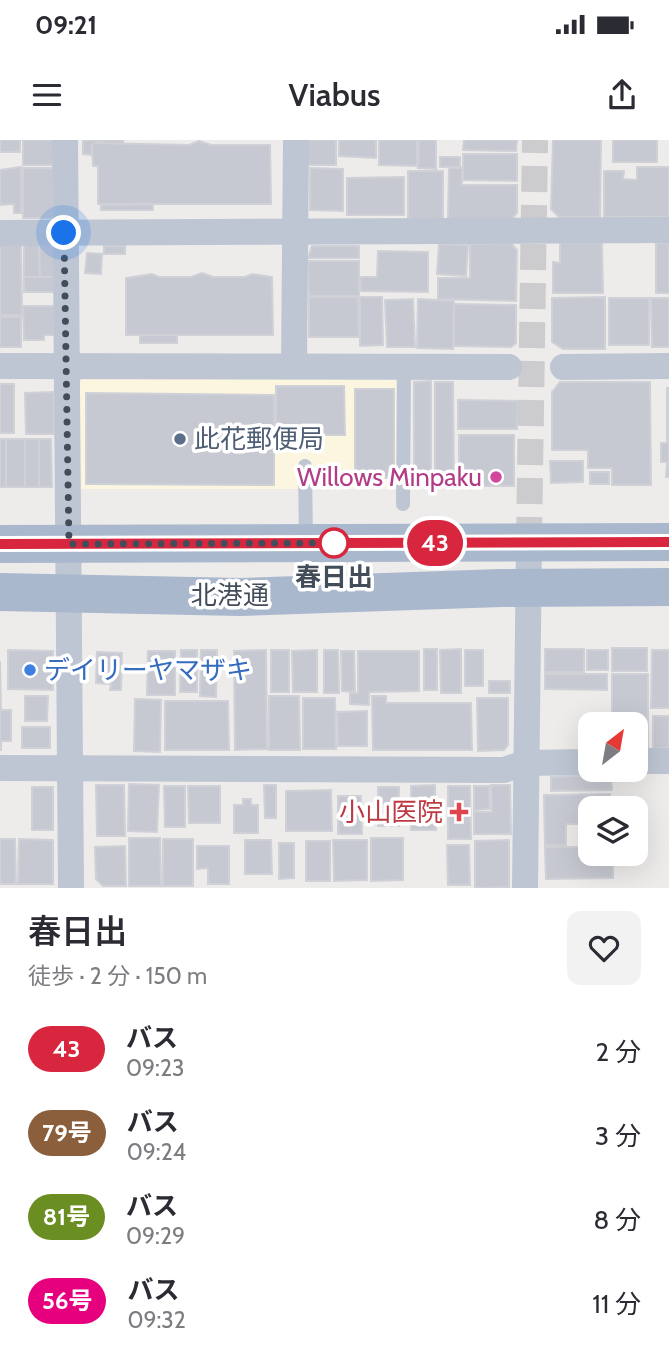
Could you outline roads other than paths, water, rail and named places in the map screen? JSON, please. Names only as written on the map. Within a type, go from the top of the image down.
[{"type":"main road","name":"北港通","points":[[0,544],[669,542]]},
{"type":"main road","name":"北港通","points":[[0,592],[241,597],[669,587]]},
{"type":"street","points":[[65,140],[71,888]]},
{"type":"street","points":[[294,366],[296,140]]},
{"type":"street","points":[[0,233],[669,230]]},
{"type":"street","points":[[0,366],[509,367]]},
{"type":"street","points":[[562,367],[669,366]]},
{"type":"street","points":[[526,888],[529,543]]},
{"type":"street","points":[[648,761],[669,761]]},
{"type":"street","points":[[0,768],[504,770],[525,763],[578,762]]},
{"type":"lane","points":[[403,504],[404,366]]},
{"type":"lane","points":[[305,466],[306,543]]},
{"type":"tunnel","points":[[529,543],[535,140]]},
{"type":"place","name":"此花郵便局","points":[[180,439]]},
{"type":"place","name":"Willows Minpaku","points":[[496,477]]},
{"type":"place","name":"春日出","points":[[334,543]]},
{"type":"place","name":"デイリーヤマザキ","points":[[30,670]]},
{"type":"place","name":"小山医院","points":[[459,812]]}]
